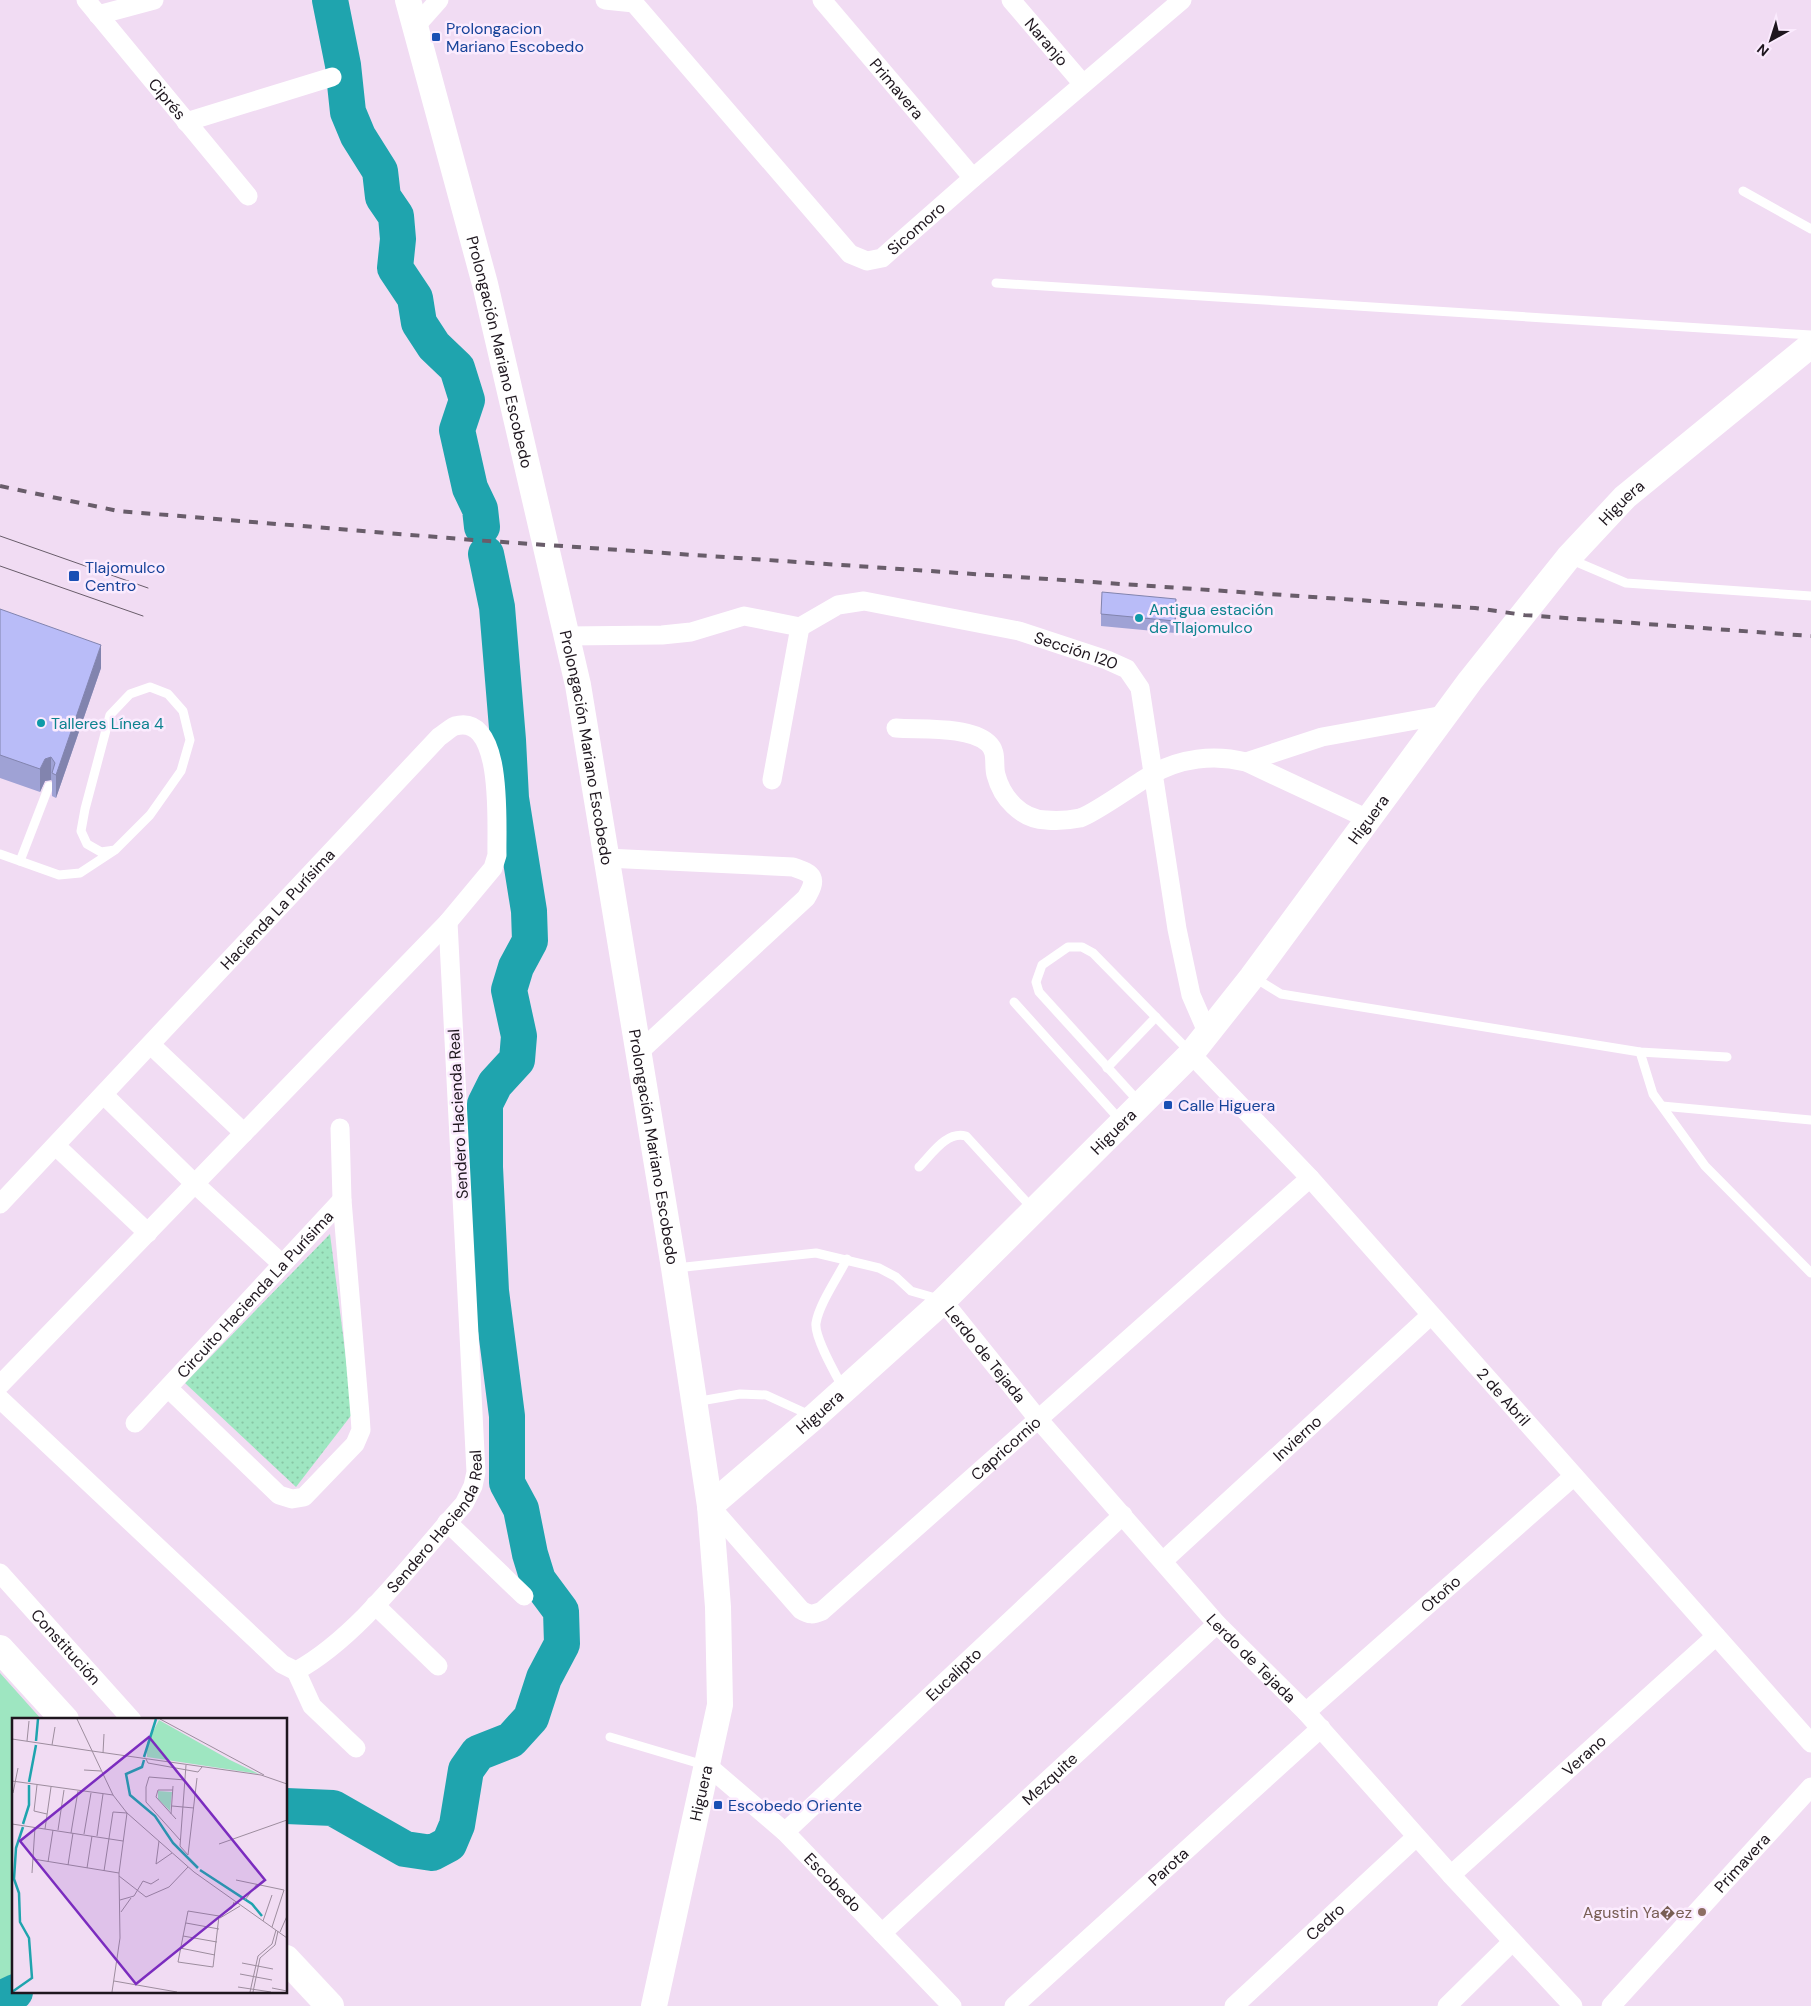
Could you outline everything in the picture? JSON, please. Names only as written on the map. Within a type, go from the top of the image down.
[{"type":"main road","name":"Prolongación Mariano Escobedo","points":[[408,0],[485,284],[578,685],[674,1268],[710,1506]]},
{"type":"main road","name":"Higuera","points":[[654,2006],[720,1705],[718,1608],[710,1506],[814,1417],[944,1301],[1191,1054],[1252,977],[1444,716],[1568,558],[1625,497],[1811,345]]},
{"type":"main road","points":[[0,1649],[63,1718]]},
{"type":"main road","points":[[288,1961],[330,2006]]},
{"type":"street","name":"Ciprés","points":[[86,0],[248,196]]},
{"type":"street","points":[[98,15],[154,0]]},
{"type":"street","points":[[416,27],[431,6],[439,0]]},
{"type":"street","points":[[606,0],[634,2]]},
{"type":"street","name":"Primavera","points":[[822,0],[973,178]]},
{"type":"street","name":"Naranjo","points":[[1011,0],[1083,84]]},
{"type":"street","name":"Sicomoro","points":[[634,2],[850,254],[867,261],[882,258],[1182,0]]},
{"type":"street","points":[[186,122],[332,77]]},
{"type":"street","name":"Sección I20","points":[[800,626],[838,605],[864,601],[1019,631],[1107,660],[1127,669],[1140,688],[1185,967],[1192,995],[1208,1034]]},
{"type":"street","points":[[567,636],[662,635],[691,632],[744,616],[800,626],[772,780]]},
{"type":"street","points":[[1246,762],[1322,737],[1444,716]]},
{"type":"street","name":"Hacienda La Purísima","points":[[0,1204],[439,737],[454,726],[468,725],[479,731],[487,742],[495,769],[497,856],[493,868],[448,922]]},
{"type":"street","points":[[896,728],[967,733],[989,743],[996,756],[996,774],[1006,799],[1022,813],[1044,820],[1081,818],[1153,774],[1191,759],[1228,758],[1246,762],[1368,819]]},
{"type":"street","points":[[606,858],[793,867],[808,872],[813,879],[813,886],[806,898],[638,1053]]},
{"type":"street","points":[[0,1385],[448,922]]},
{"type":"street","name":"Sendero Hacienda Real","points":[[296,1670],[328,1650],[375,1605],[464,1504],[473,1486],[476,1472],[448,922]]},
{"type":"street","points":[[151,1045],[244,1134]]},
{"type":"street","name":"2 de Abril","points":[[1191,1054],[1310,1178],[1811,1743]]},
{"type":"street","points":[[104,1095],[195,1184],[282,1264]]},
{"type":"street","name":"Circuito Hacienda La Purísima","points":[[168,1388],[279,1495],[292,1499],[304,1497],[355,1444],[361,1430],[342,1200],[340,1128]]},
{"type":"street","points":[[56,1146],[148,1233]]},
{"type":"street","name":"Capricornio","points":[[710,1506],[801,1610],[807,1614],[815,1614],[822,1611],[1310,1178]]},
{"type":"street","name":"Circuito Hacienda La Purísima","points":[[134,1423],[342,1200]]},
{"type":"street","name":"Lerdo de Tejada","points":[[944,1301],[1038,1419],[1218,1624],[1321,1728],[1451,1876],[1573,2006]]},
{"type":"street","name":"Invierno","points":[[1163,1561],[1431,1316]]},
{"type":"street","points":[[0,1399],[282,1664],[296,1670],[312,1706],[356,1748]]},
{"type":"street","name":"Otoño","points":[[1306,1712],[1574,1476]]},
{"type":"street","name":"Eucalipto","points":[[785,1832],[1123,1515]]},
{"type":"street","points":[[448,1522],[524,1596]]},
{"type":"street","name":"Constitución","points":[[0,1573],[130,1718]]},
{"type":"street","points":[[375,1605],[438,1666]]},
{"type":"street","name":"Mezquite","points":[[882,1933],[1218,1624]]},
{"type":"street","name":"Verano","points":[[1451,1876],[1716,1636]]},
{"type":"street","name":"Parota","points":[[1014,2006],[1321,1728]]},
{"type":"street","name":"Escobedo","points":[[708,1766],[785,1832],[952,2006]]},
{"type":"street","name":"Primavera","points":[[1611,2006],[1811,1787]]},
{"type":"street","name":"Cedro","points":[[1234,2006],[1416,1837]]},
{"type":"street","points":[[1447,2006],[1512,1942]]},
{"type":"lane","points":[[1743,191],[1811,228]]},
{"type":"lane","points":[[996,283],[1811,335]]},
{"type":"lane","points":[[1568,558],[1626,583],[1811,596]]},
{"type":"lane","points":[[0,854],[60,875],[80,873],[115,850],[150,815],[181,771],[190,740],[183,711],[168,694],[150,687],[130,694],[110,715],[85,809],[81,831],[87,844],[101,852],[115,850]]},
{"type":"lane","points":[[20,861],[49,786]]},
{"type":"lane","points":[[1141,1105],[1039,992],[1036,982],[1042,965],[1068,947],[1082,948],[1093,953],[1191,1054]]},
{"type":"lane","points":[[1252,977],[1281,994],[1640,1052],[1727,1057]]},
{"type":"lane","points":[[1014,1002],[1122,1124]]},
{"type":"lane","points":[[1107,1068],[1156,1017]]},
{"type":"lane","points":[[1640,1052],[1654,1094],[1705,1166],[1811,1272]]},
{"type":"lane","points":[[1662,1106],[1811,1120]]},
{"type":"lane","points":[[919,1167],[949,1136],[958,1134],[966,1136],[1034,1210]]},
{"type":"lane","points":[[674,1268],[816,1252],[880,1268],[896,1277],[911,1291],[944,1301]]},
{"type":"lane","points":[[844,1390],[827,1358],[815,1324],[820,1310],[847,1259]]},
{"type":"lane","points":[[694,1402],[740,1394],[766,1395],[814,1417]]},
{"type":"lane","points":[[610,1737],[708,1766]]},
{"type":"green space","points":[[330,1234],[353,1413],[296,1487],[185,1383]]},
{"type":"green space","points":[[0,1673],[40,1718],[12,1718],[12,1986],[0,1991]]},
{"type":"building","points":[[1102,592],[1176,599],[1175,621],[1101,614]]},
{"type":"building","name":"Talleres Línea 4","points":[[0,609],[101,645],[56,775],[52,773],[55,763],[51,757],[45,759],[40,769],[0,755]]},
{"type":"waterway","points":[[330,0],[343,65],[348,112],[358,136],[380,171],[383,197],[396,216],[398,239],[395,268],[415,298],[419,323],[434,346],[457,368],[467,400],[457,430],[470,488],[480,509],[482,527]]},
{"type":"waterway","points":[[288,1806],[333,1808],[405,1849],[432,1853],[449,1844],[457,1825],[466,1770],[478,1753],[511,1740],[531,1718],[544,1678],[562,1644],[561,1611],[538,1580],[530,1554],[521,1509],[507,1483],[507,1416],[491,1291],[485,1167],[485,1104],[495,1084],[517,1060],[519,1036],[509,990],[516,967],[530,941],[529,911],[511,798],[497,607],[486,554]]},
{"type":"waterway","points":[[0,1999],[12,1993]]},
{"type":"tram line","points":[[0,536],[148,588]]},
{"type":"tram line","points":[[0,566],[143,616]]},
{"type":"railway","points":[[0,486],[118,511],[473,540],[1475,608],[1524,615],[1811,636]]},
{"type":"place","name":"Prolongacion Mariano Escobedo","points":[[436,37]]},
{"type":"place","name":"Tlajomulco Centro","points":[[74,576]]},
{"type":"place","name":"Antigua estación de Tlajomulco","points":[[1139,618]]},
{"type":"place","name":"Talleres Línea 4","points":[[41,723]]},
{"type":"place","name":"Calle Higuera","points":[[1168,1105]]},
{"type":"place","name":"Escobedo Oriente","points":[[718,1805]]},
{"type":"place","name":"Agustin Ya�ez","points":[[1702,1912]]}]
